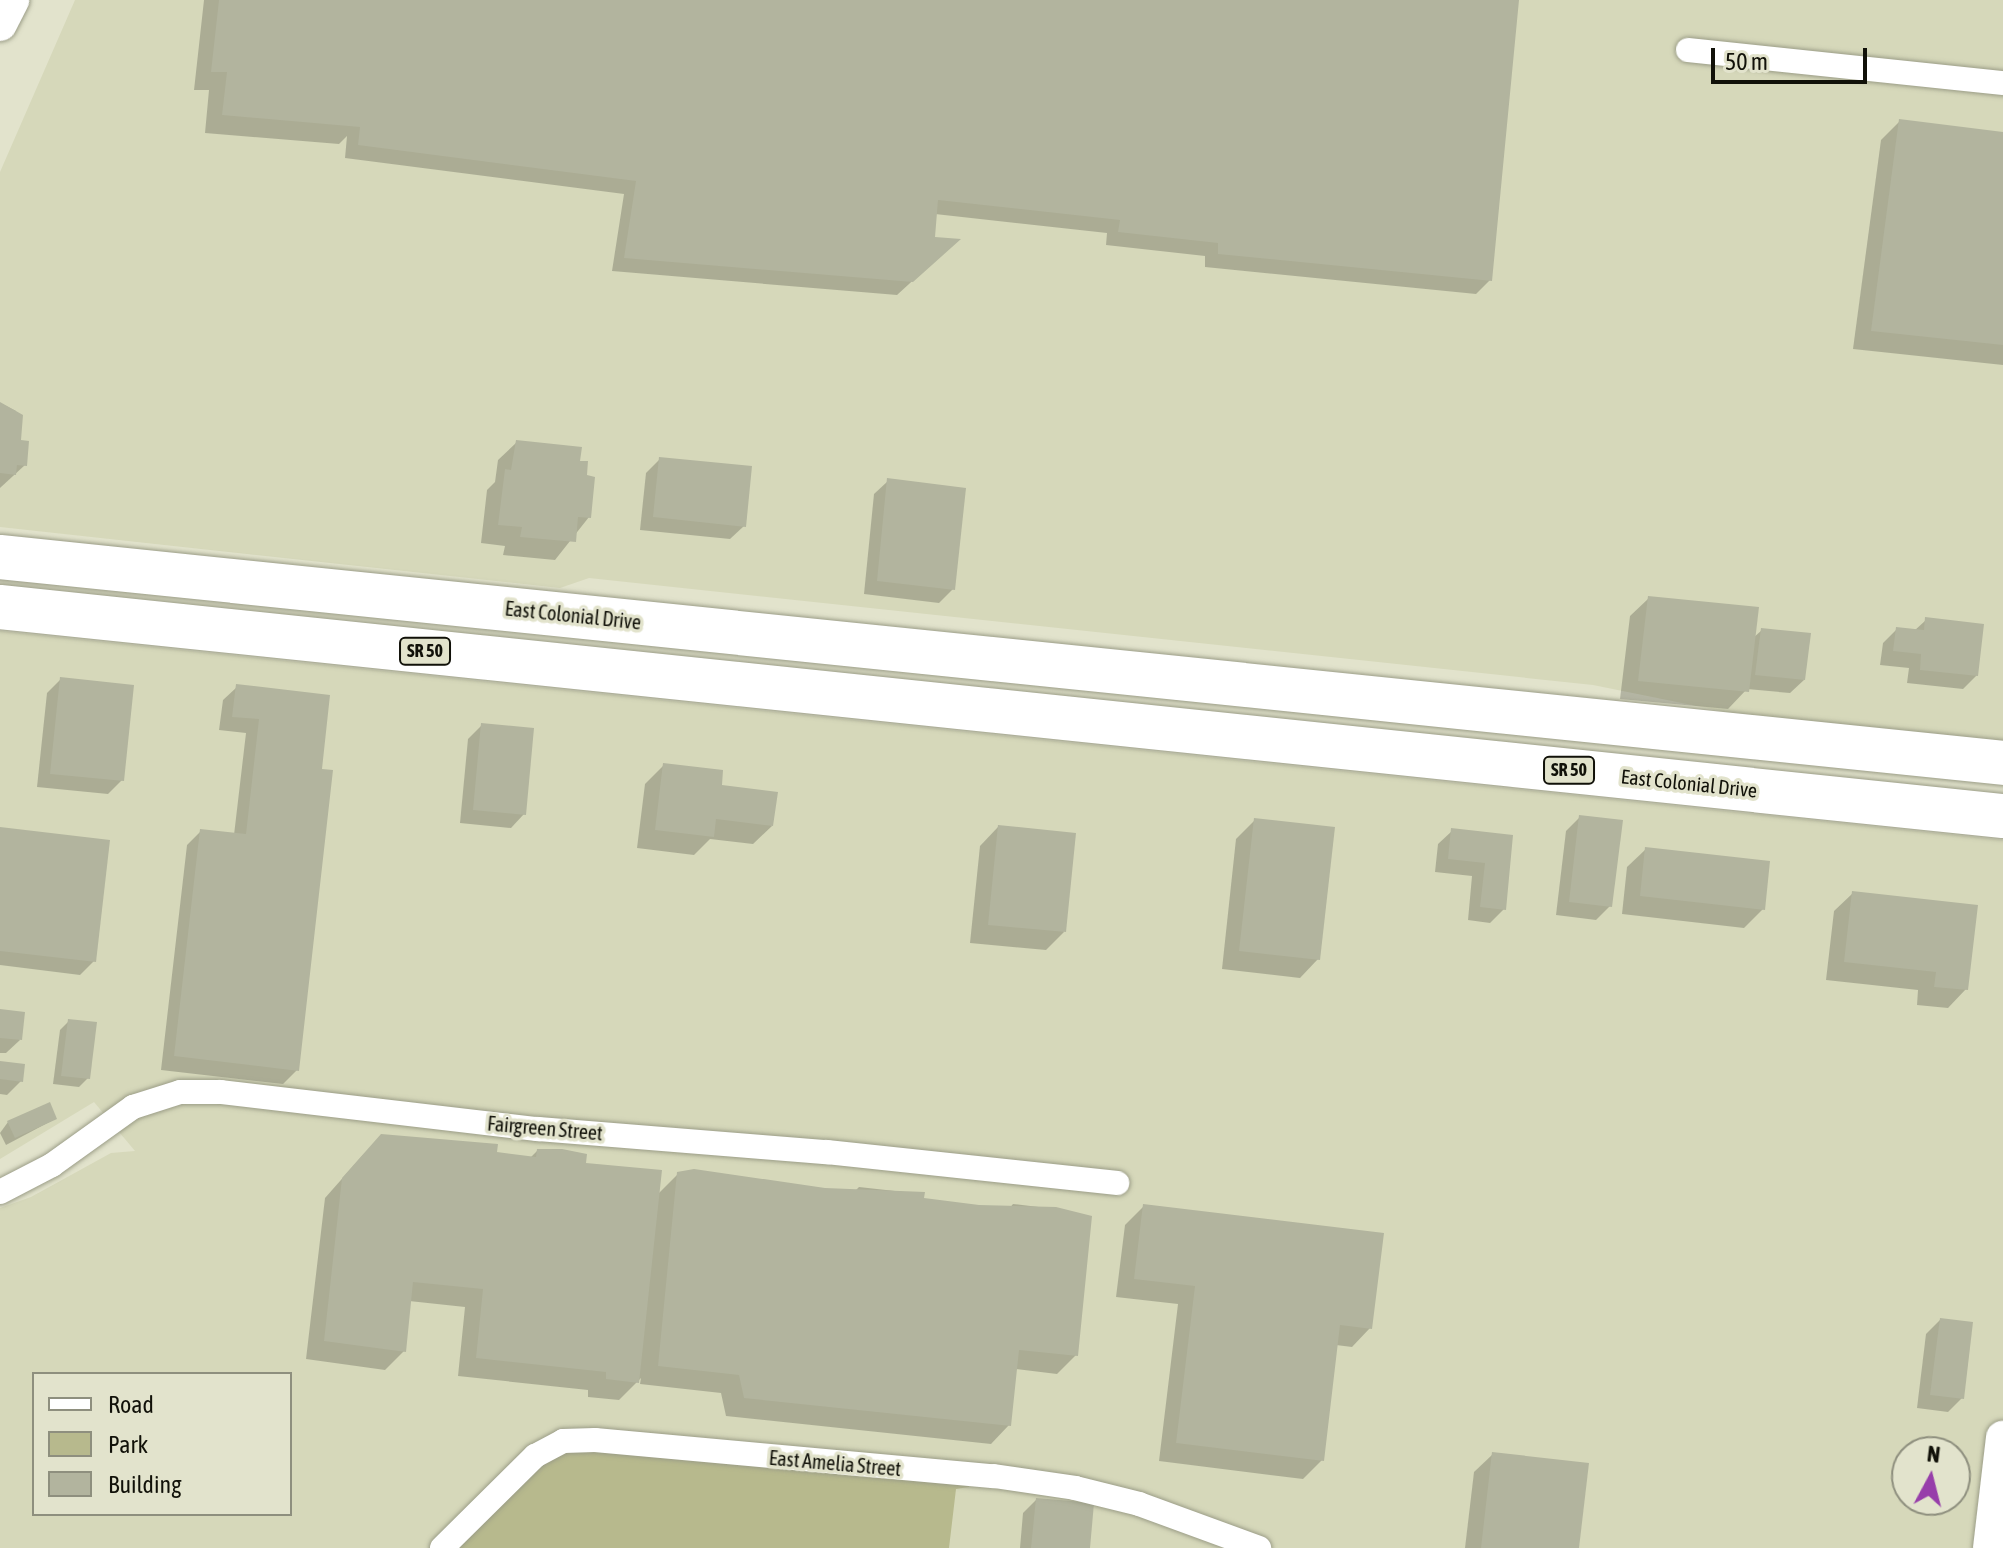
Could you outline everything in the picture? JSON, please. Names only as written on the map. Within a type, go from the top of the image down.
[{"type":"highway","name":"East Colonial Drive","points":[[0,557],[2003,763]]},
{"type":"highway","name":"East Colonial Drive","points":[[0,607],[2003,816]]},
{"type":"highway","points":[[258,634],[292,615],[554,644],[601,618]]},
{"type":"highway","points":[[584,668],[626,645],[743,653],[776,635]]},
{"type":"street","points":[[0,24],[12,0]]},
{"type":"street","points":[[1688,50],[2003,83]]},
{"type":"street","points":[[1136,724],[1145,675]]},
{"type":"street","name":"Fairgreen Street","points":[[0,1192],[52,1165],[133,1107],[180,1092],[221,1092],[538,1129],[827,1152],[1117,1183]]},
{"type":"street","points":[[1990,1548],[2003,1438]]},
{"type":"street","name":"East Amelia Street","points":[[442,1548],[535,1456],[563,1441],[595,1440],[994,1476],[1075,1488],[1139,1504],[1259,1548]]},
{"type":"shaded area","points":[[75,0],[2003,0],[2003,744],[1746,716],[1593,685],[589,578],[560,588],[0,527],[0,172]]},
{"type":"shaded area","points":[[0,631],[2003,840],[2003,1548],[0,1548],[0,1208],[31,1197],[111,1153],[135,1151],[94,1102],[0,1159]]},
{"type":"green space","points":[[573,1445],[968,1480],[969,1487],[956,1489],[949,1548],[458,1548],[529,1473]]},
{"type":"building","points":[[219,0],[1519,0],[1492,281],[1218,254],[1218,243],[1118,232],[1120,220],[938,200],[935,237],[961,239],[913,282],[624,258],[636,181],[358,145],[360,127],[222,115],[227,72],[211,72]]},
{"type":"building","points":[[1899,119],[2003,132],[2003,345],[1871,331]]},
{"type":"building","points":[[0,402],[23,415],[21,440],[29,441],[27,466],[17,465],[16,475],[0,473]]},
{"type":"building","points":[[516,440],[582,447],[580,461],[588,461],[587,475],[595,477],[591,518],[578,517],[576,542],[520,537],[522,527],[498,525],[505,469],[511,470]]},
{"type":"building","points":[[659,457],[752,466],[746,527],[653,517]]},
{"type":"building","points":[[887,478],[966,488],[955,590],[877,581]]},
{"type":"building","points":[[1648,596],[1759,607],[1749,692],[1638,681]]},
{"type":"building","points":[[1925,617],[1984,624],[1978,676],[1920,670],[1921,654],[1893,651],[1896,627],[1924,630]]},
{"type":"building","points":[[1761,628],[1811,633],[1805,680],[1755,675]]},
{"type":"building","points":[[60,677],[134,685],[124,781],[50,774]]},
{"type":"building","points":[[236,684],[330,695],[322,769],[333,770],[299,1071],[174,1056],[200,829],[246,834],[259,719],[232,717]]},
{"type":"building","points":[[481,723],[534,728],[526,815],[473,810]]},
{"type":"building","points":[[663,763],[723,770],[722,785],[778,792],[773,826],[716,819],[714,837],[655,830]]},
{"type":"building","points":[[1579,815],[1623,820],[1612,907],[1569,902]]},
{"type":"building","points":[[1254,818],[1335,827],[1320,960],[1239,951]]},
{"type":"building","points":[[998,825],[1076,833],[1066,932],[988,925]]},
{"type":"building","points":[[0,827],[110,840],[96,962],[0,951]]},
{"type":"building","points":[[1451,828],[1513,835],[1506,910],[1480,907],[1485,863],[1448,859]]},
{"type":"building","points":[[1645,847],[1770,861],[1765,910],[1640,896]]},
{"type":"building","points":[[1852,891],[1978,905],[1968,990],[1934,987],[1936,972],[1844,962]]},
{"type":"building","points":[[0,1009],[25,1012],[22,1040],[0,1038]]},
{"type":"building","points":[[68,1019],[97,1022],[90,1079],[61,1076]]},
{"type":"building","points":[[0,1061],[25,1064],[23,1082],[0,1079]]},
{"type":"building","points":[[50,1102],[57,1119],[15,1138],[7,1121]]},
{"type":"building","points":[[381,1134],[498,1144],[497,1152],[536,1157],[537,1149],[562,1149],[587,1154],[586,1163],[662,1170],[639,1383],[606,1379],[606,1372],[476,1358],[483,1289],[413,1282],[406,1352],[324,1341],[342,1178]]},
{"type":"building","points":[[694,1169],[825,1188],[925,1192],[924,1198],[979,1205],[1056,1207],[1092,1216],[1078,1356],[1019,1350],[1011,1426],[744,1398],[739,1375],[658,1366],[677,1172]]},
{"type":"building","points":[[1143,1204],[1384,1233],[1372,1329],[1340,1325],[1324,1461],[1176,1443],[1195,1286],[1134,1279]]},
{"type":"building","points":[[1940,1318],[1973,1322],[1964,1399],[1930,1395]]},
{"type":"building","points":[[1492,1452],[1589,1463],[1579,1548],[1481,1548]]},
{"type":"building","points":[[1036,1498],[1094,1503],[1090,1548],[1031,1548]]}]
